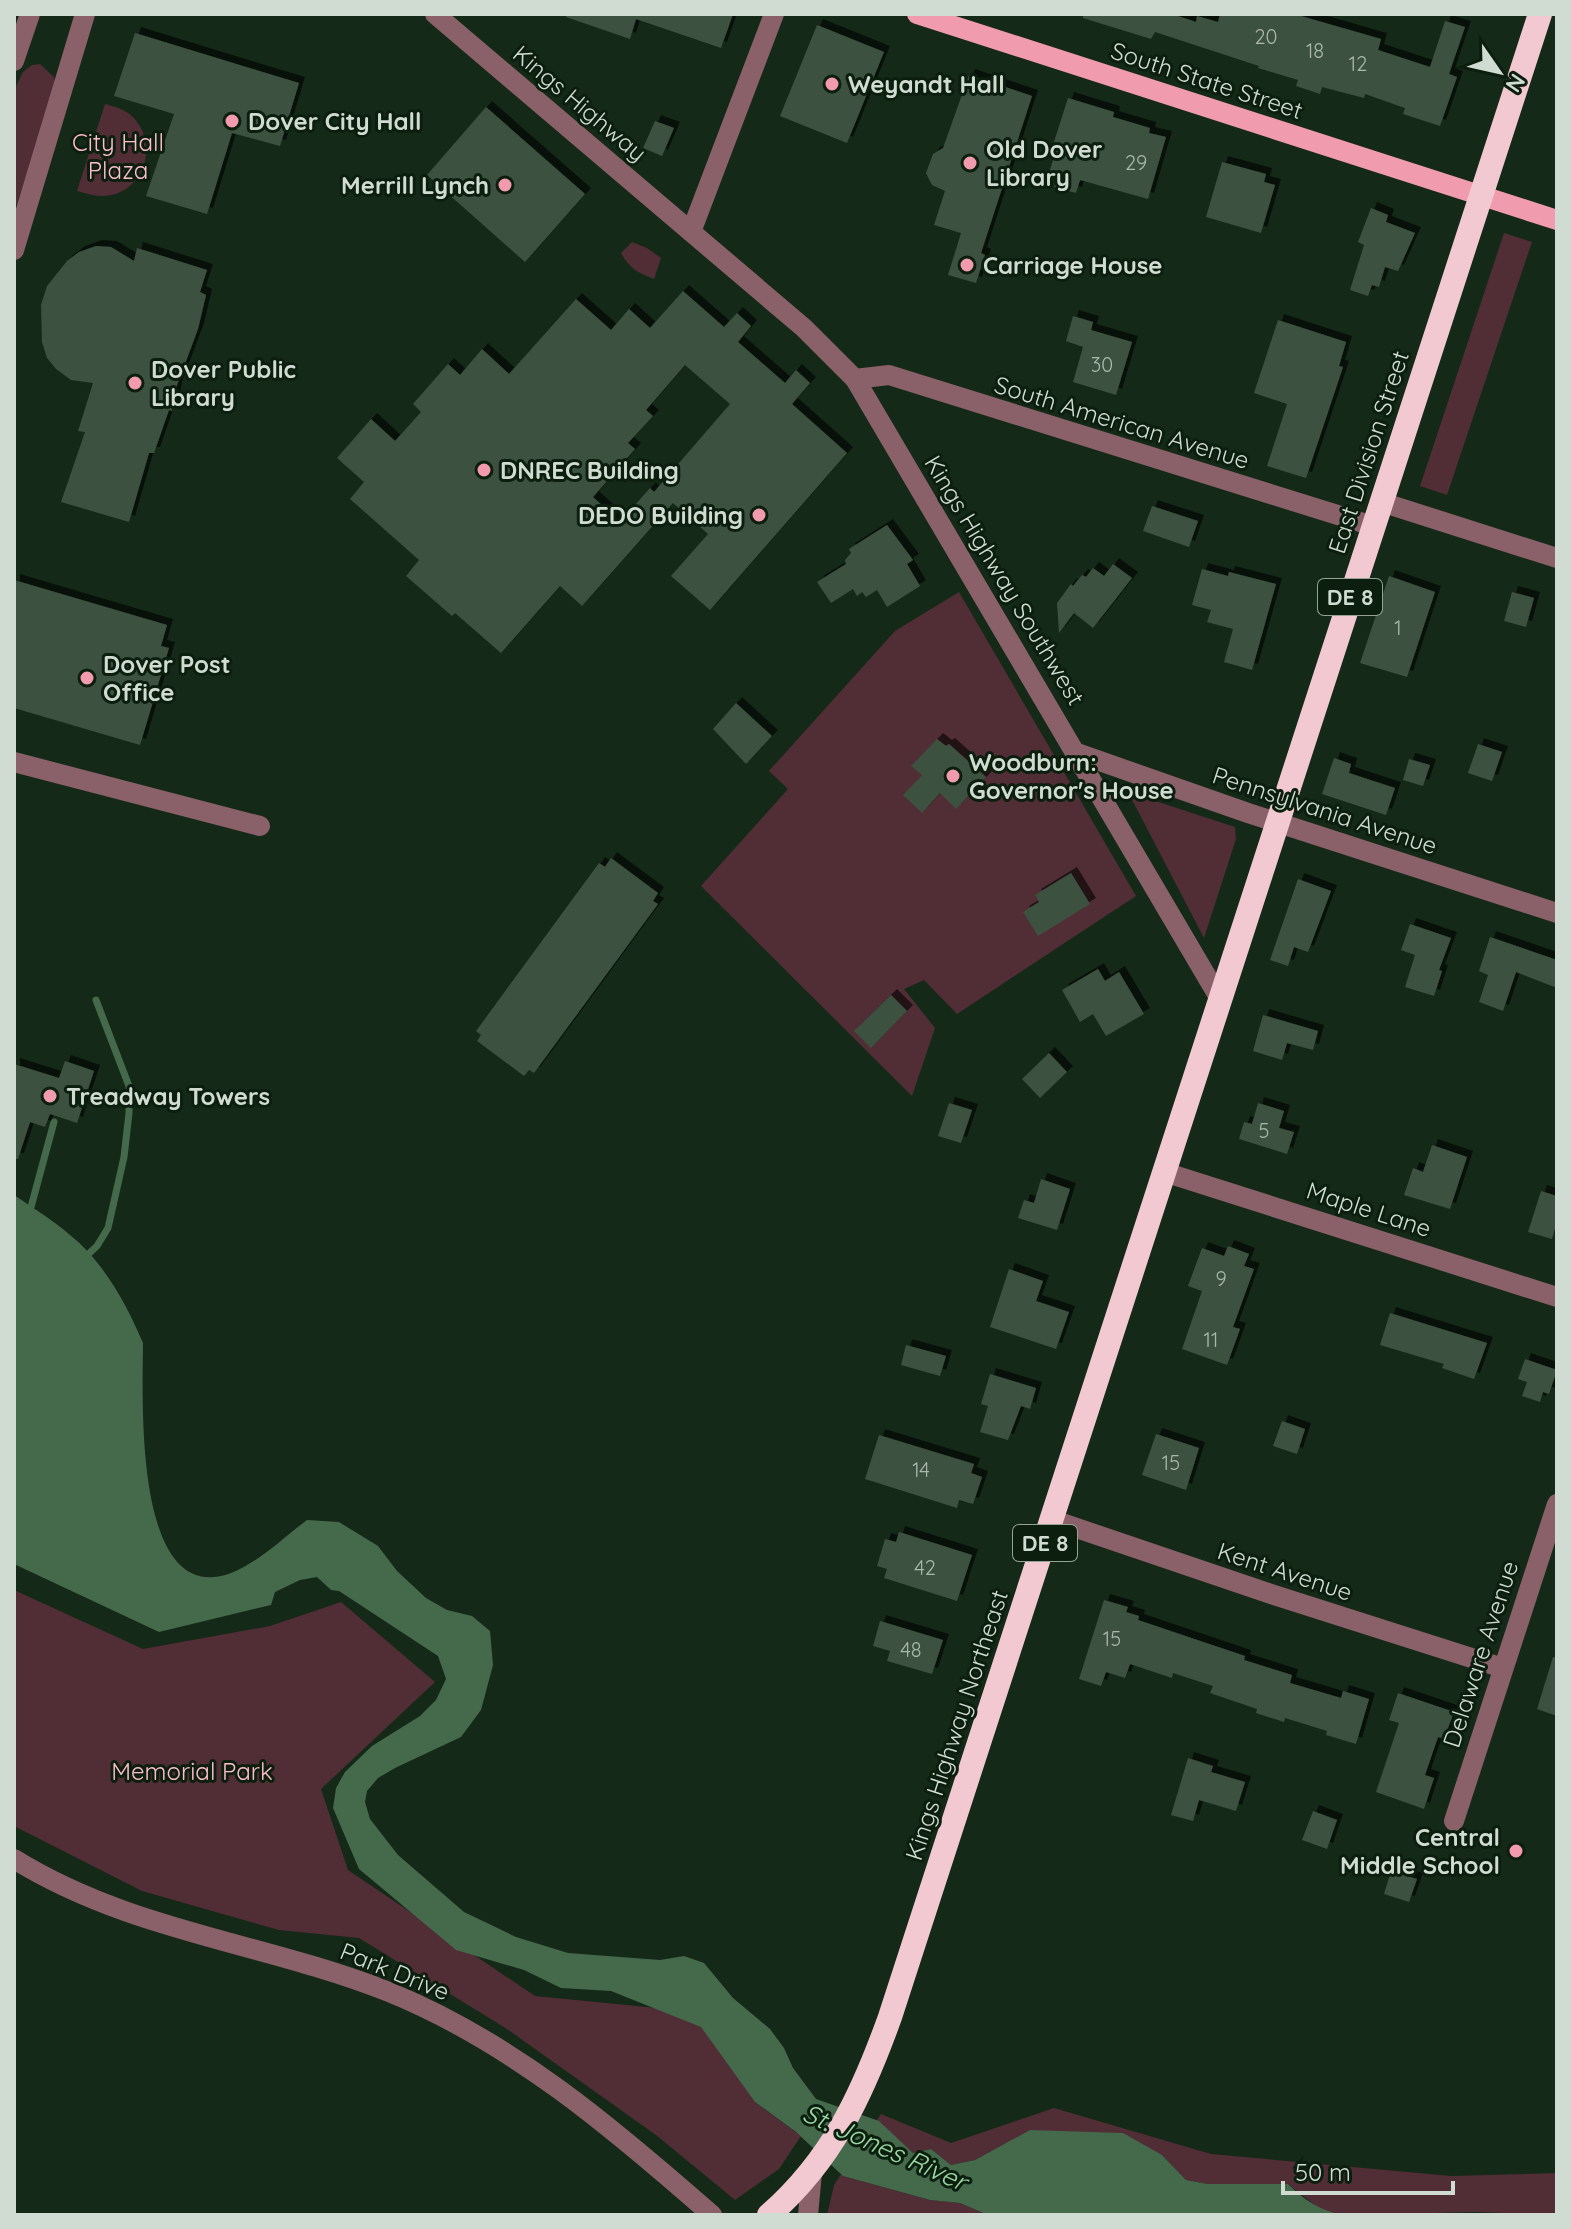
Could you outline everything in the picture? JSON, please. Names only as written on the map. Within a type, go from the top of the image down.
[{"type":"highway","name":"DE 8","points":[[1480,196],[1540,14]]},
{"type":"highway","name":"East Division Street","points":[[1220,999],[1480,196]]},
{"type":"highway","name":"Kings Highway Northeast","points":[[769,2215],[812,2173],[836,2138],[864,2085],[890,2017],[1220,999]]},
{"type":"main road","name":"South State Street","points":[[917,14],[1557,220]]},
{"type":"street","points":[[14,61],[30,14]]},
{"type":"street","points":[[14,250],[85,14]]},
{"type":"street","name":"Kings Highway","points":[[435,14],[691,232]]},
{"type":"street","points":[[691,232],[774,14]]},
{"type":"street","name":"Kings Highway Southwest","points":[[691,232],[804,328],[855,379],[1220,999]]},
{"type":"street","name":"South American Avenue","points":[[855,379],[889,375],[1373,526]]},
{"type":"street","points":[[1381,502],[1557,558]]},
{"type":"street","name":"Pennsylvania Avenue","points":[[1077,753],[1276,822],[1557,913]]},
{"type":"street","points":[[14,762],[260,826]]},
{"type":"street","name":"Maple Lane","points":[[1164,1172],[1557,1297]]},
{"type":"street","name":"Delaware Avenue","points":[[1454,1821],[1557,1504]]},
{"type":"street","name":"Kent Avenue","points":[[1053,1520],[1503,1668]]},
{"type":"street","name":"Park Drive","points":[[14,1859],[109,1907],[354,1979],[412,2002],[462,2027],[559,2089],[712,2215]]},
{"type":"street","points":[[808,2215],[812,2173]]},
{"type":"green space","points":[[40,64],[54,77],[56,87],[14,212],[14,90],[23,72],[32,65]]},
{"type":"green space","name":"City Hall Plaza","points":[[105,104],[119,108],[134,118],[143,134],[146,158],[136,180],[127,189],[99,196],[77,191]]},
{"type":"green space","points":[[1504,233],[1532,242],[1447,495],[1420,486]]},
{"type":"green space","points":[[632,242],[661,258],[654,279],[634,269],[621,253]]},
{"type":"green space","points":[[959,592],[1136,896],[957,1014],[924,980],[904,989],[935,1028],[912,1096],[701,886],[788,789],[769,771],[895,631]]},
{"type":"green space","points":[[1128,792],[1235,827],[1236,839],[1204,938]]},
{"type":"green space","name":"Memorial Park","points":[[14,1590],[143,1649],[270,1626],[341,1602],[435,1682],[321,1789],[348,1870],[535,1996],[667,2009],[711,2032],[755,2102],[801,2136],[779,2169],[735,2200],[656,2135],[507,2029],[359,1938],[279,1930],[142,1891],[14,1826]]},
{"type":"green space","points":[[1054,2108],[1211,2154],[1451,2176],[1557,2173],[1557,2215],[1477,2212],[1343,2215],[1321,2210],[1288,2184],[1208,2184],[1186,2180],[1162,2155],[1031,2130],[975,2160],[951,2165],[931,2149],[913,2153],[891,2135],[843,2176],[930,2200],[960,2203],[988,2215],[827,2215],[834,2185],[881,2114],[951,2143]]},
{"type":"water","name":"St. Jones River","points":[[14,1195],[82,1246],[113,1284],[137,1329],[143,1343],[143,1406],[150,1491],[160,1530],[175,1560],[199,1576],[231,1573],[261,1556],[307,1520],[339,1522],[378,1546],[397,1571],[426,1598],[447,1610],[472,1616],[490,1631],[493,1665],[481,1710],[461,1737],[378,1778],[367,1791],[365,1802],[370,1819],[398,1855],[464,1912],[516,1937],[568,1953],[660,1960],[684,1956],[704,1963],[733,1998],[770,2029],[816,2099],[879,2121],[913,2153],[931,2149],[951,2165],[975,2160],[1030,2130],[1123,2133],[1162,2155],[1186,2180],[1208,2184],[1288,2184],[1313,2204],[1343,2215],[988,2215],[960,2203],[930,2200],[843,2176],[796,2132],[755,2102],[701,2027],[611,1991],[561,1988],[524,1970],[456,1950],[359,1869],[333,1808],[336,1788],[345,1772],[372,1746],[420,1716],[436,1700],[446,1679],[438,1656],[339,1591],[331,1590],[317,1577],[300,1580],[275,1592],[271,1605],[159,1632],[14,1564]]},
{"type":"building","points":[[567,14],[733,14],[721,48],[636,19],[630,39],[566,17]]},
{"type":"building","points":[[1083,14],[1172,14],[1196,22],[1197,16],[1218,22],[1220,14],[1294,14],[1381,39],[1378,50],[1430,67],[1445,21],[1465,27],[1449,74],[1457,77],[1440,126],[1403,114],[1405,108],[1365,94],[1364,98],[1322,87],[1320,94],[1296,86],[1298,80],[1259,66],[1155,32],[1151,39],[1083,18]]},
{"type":"building","name":"Weyandt Hall","points":[[817,25],[884,52],[847,143],[780,116]]},
{"type":"building","name":"Dover City Hall","points":[[135,33],[299,83],[280,146],[232,133],[207,214],[146,196],[174,114],[114,96]]},
{"type":"building","name":"Old Dover Library","points":[[969,75],[1032,96],[981,253],[985,255],[976,283],[948,275],[961,233],[934,225],[945,191],[932,185],[926,173],[933,154],[943,148]]},
{"type":"building","points":[[1068,98],[1114,112],[1113,117],[1150,128],[1149,133],[1166,137],[1148,199],[1080,180],[1076,193],[1054,187],[1058,176],[1049,173],[1056,150],[1053,145]]},
{"type":"building","name":"Merrill Lynch","points":[[486,107],[585,194],[525,262],[427,175]]},
{"type":"building","points":[[655,121],[674,128],[662,156],[643,148]]},
{"type":"building","points":[[1222,162],[1266,174],[1264,182],[1275,185],[1261,233],[1206,217]]},
{"type":"building","points":[[1371,208],[1388,215],[1386,222],[1415,233],[1398,271],[1385,267],[1379,287],[1372,285],[1368,296],[1350,290],[1364,245],[1358,242]]},
{"type":"building","name":"Dover Public Library","points":[[96,246],[111,247],[134,261],[137,248],[207,270],[200,292],[206,295],[198,329],[176,388],[172,411],[169,410],[154,453],[149,453],[129,522],[61,502],[85,432],[78,431],[93,383],[71,380],[47,358],[42,342],[41,305],[47,286],[67,261],[79,252]]},
{"type":"building","name":"DNREC Building","points":[[683,291],[724,327],[737,313],[751,326],[738,342],[785,383],[796,370],[810,383],[792,404],[847,453],[710,610],[671,576],[708,534],[673,503],[582,606],[560,586],[501,653],[406,576],[419,560],[350,499],[364,482],[337,458],[371,419],[395,441],[421,412],[413,404],[448,364],[460,375],[482,349],[509,374],[576,299],[611,330],[629,309],[650,328]],"holes":[[[685,365],[730,404],[654,492],[650,488],[620,522],[593,497],[635,449],[628,443],[653,416],[646,410]]]},
{"type":"building","points":[[1073,316],[1093,322],[1091,330],[1132,342],[1116,395],[1073,382],[1083,347],[1066,341]]},
{"type":"building","points":[[1278,320],[1346,342],[1339,366],[1343,367],[1306,478],[1267,466],[1287,404],[1254,393]]},
{"type":"building","points":[[1152,506],[1198,521],[1189,547],[1143,531]]},
{"type":"building","points":[[887,525],[913,560],[907,564],[920,586],[887,607],[877,590],[866,597],[862,592],[857,596],[853,589],[831,603],[817,582],[846,564],[845,560],[851,553],[849,549]]},
{"type":"building","points":[[1113,564],[1132,578],[1093,628],[1074,613],[1059,633],[1057,603],[1071,584],[1073,586],[1082,575],[1086,577],[1093,568],[1104,576]]},
{"type":"building","points":[[1202,569],[1228,576],[1229,572],[1276,584],[1252,670],[1224,662],[1233,629],[1207,622],[1211,610],[1192,605]]},
{"type":"building","points":[[1389,576],[1435,592],[1407,677],[1360,663]]},
{"type":"building","name":"Dover Post Office","points":[[14,580],[167,625],[161,646],[169,648],[140,745],[14,708]]},
{"type":"building","points":[[1512,592],[1534,598],[1526,627],[1504,621]]},
{"type":"building","points":[[736,703],[772,736],[746,764],[713,729]]},
{"type":"building","name":"Woodburn: Governor's House","points":[[937,739],[946,746],[949,744],[986,777],[956,809],[940,793],[922,813],[903,795],[922,775],[911,766]]},
{"type":"building","points":[[1478,744],[1502,752],[1492,781],[1468,773]]},
{"type":"building","points":[[1334,758],[1351,764],[1349,773],[1395,788],[1386,815],[1322,794]]},
{"type":"building","points":[[1409,759],[1430,765],[1423,786],[1403,780]]},
{"type":"building","points":[[611,858],[658,893],[653,901],[658,904],[534,1073],[529,1070],[524,1076],[477,1041],[481,1035],[476,1031],[599,863],[605,867]]},
{"type":"building","points":[[1071,873],[1090,904],[1038,936],[1023,912],[1039,902],[1035,895]]},
{"type":"building","points":[[1298,879],[1331,891],[1308,952],[1294,947],[1288,966],[1270,960]]},
{"type":"building","points":[[1410,924],[1451,938],[1439,970],[1442,971],[1434,996],[1405,987],[1415,955],[1401,950]]},
{"type":"building","points":[[1490,937],[1557,960],[1557,988],[1516,972],[1503,1011],[1479,1002],[1488,975],[1479,971]]},
{"type":"building","points":[[1098,969],[1105,981],[1119,972],[1144,1014],[1106,1036],[1093,1014],[1080,1022],[1062,990]]},
{"type":"building","points":[[891,995],[907,1011],[871,1048],[854,1031]]},
{"type":"building","points":[[1263,1015],[1318,1031],[1313,1050],[1287,1043],[1282,1060],[1253,1051]]},
{"type":"building","points":[[1049,1053],[1067,1072],[1040,1098],[1022,1079]]},
{"type":"building","name":"Treadway Towers","points":[[65,1061],[94,1071],[77,1123],[50,1114],[45,1127],[30,1122],[18,1159],[14,1159],[14,1064],[59,1078]]},
{"type":"building","points":[[949,1103],[972,1110],[961,1143],[938,1136]]},
{"type":"building","points":[[1258,1103],[1284,1111],[1279,1128],[1294,1132],[1287,1154],[1239,1139],[1244,1122],[1252,1124]]},
{"type":"building","points":[[1432,1145],[1467,1157],[1450,1209],[1404,1195],[1413,1168],[1423,1172]]},
{"type":"building","points":[[1041,1179],[1070,1189],[1057,1230],[1018,1218],[1024,1200],[1034,1203]]},
{"type":"building","points":[[1541,1191],[1557,1196],[1557,1222],[1552,1239],[1528,1232]]},
{"type":"building","points":[[1228,1246],[1249,1254],[1244,1266],[1254,1269],[1233,1327],[1240,1329],[1227,1365],[1182,1349],[1202,1291],[1188,1286],[1202,1248],[1224,1256]]},
{"type":"building","points":[[1009,1269],[1043,1281],[1036,1301],[1069,1312],[1056,1349],[990,1327]]},
{"type":"building","points":[[1390,1313],[1487,1343],[1474,1379],[1442,1368],[1444,1364],[1380,1345]]},
{"type":"building","points":[[906,1345],[946,1356],[940,1376],[901,1365]]},
{"type":"building","points":[[1525,1359],[1557,1370],[1549,1394],[1543,1392],[1540,1402],[1522,1396],[1527,1382],[1518,1379]]},
{"type":"building","points":[[990,1374],[1036,1388],[1030,1409],[1021,1406],[1008,1440],[980,1432],[988,1406],[981,1404]]},
{"type":"building","points":[[1282,1421],[1305,1429],[1297,1454],[1273,1446]]},
{"type":"building","points":[[1156,1434],[1199,1448],[1186,1490],[1142,1475]]},
{"type":"building","points":[[879,1435],[974,1464],[971,1473],[982,1477],[973,1504],[959,1500],[957,1508],[865,1479]]},
{"type":"building","points":[[899,1532],[972,1555],[957,1601],[884,1578],[887,1569],[877,1566],[885,1539],[896,1542]]},
{"type":"building","points":[[1104,1600],[1128,1607],[1126,1612],[1139,1616],[1138,1620],[1292,1675],[1290,1683],[1341,1698],[1343,1691],[1369,1699],[1356,1744],[1326,1735],[1327,1731],[1256,1713],[1257,1709],[1210,1693],[1213,1686],[1173,1673],[1172,1678],[1130,1664],[1125,1678],[1106,1672],[1101,1686],[1079,1679]]},
{"type":"building","points":[[880,1621],[943,1640],[932,1674],[887,1661],[890,1651],[873,1646]]},
{"type":"building","points":[[1553,1657],[1557,1658],[1557,1716],[1537,1709]]},
{"type":"building","points":[[1398,1693],[1454,1712],[1444,1739],[1438,1737],[1425,1775],[1434,1778],[1424,1809],[1376,1792],[1399,1723],[1389,1720]]},
{"type":"building","points":[[1188,1758],[1213,1766],[1211,1772],[1245,1782],[1236,1811],[1199,1800],[1193,1821],[1171,1815]]},
{"type":"building","points":[[1313,1811],[1337,1820],[1327,1849],[1302,1840]]},
{"type":"building","points":[[1391,1871],[1417,1879],[1409,1902],[1384,1894]]},
{"type":"waterway","points":[[82,1260],[97,1246],[108,1228],[124,1157],[129,1113],[129,1086],[96,1000]]},
{"type":"waterway","points":[[14,1225],[31,1207],[54,1122]]},
{"type":"place","name":"Weyandt Hall","points":[[832,84]]},
{"type":"place","name":"Dover City Hall","points":[[232,121]]},
{"type":"place","name":"Old Dover Library","points":[[970,163]]},
{"type":"place","name":"Merrill Lynch","points":[[505,185]]},
{"type":"place","name":"Carriage House","points":[[967,265]]},
{"type":"place","name":"Dover Public Library","points":[[135,383]]},
{"type":"place","name":"DNREC Building","points":[[484,470]]},
{"type":"place","name":"DEDO Building","points":[[759,515]]},
{"type":"place","name":"Dover Post Office","points":[[87,678]]},
{"type":"place","name":"Woodburn: Governor's House","points":[[953,776]]},
{"type":"place","name":"Treadway Towers","points":[[50,1096]]},
{"type":"place","name":"Central Middle School","points":[[1516,1851]]}]
